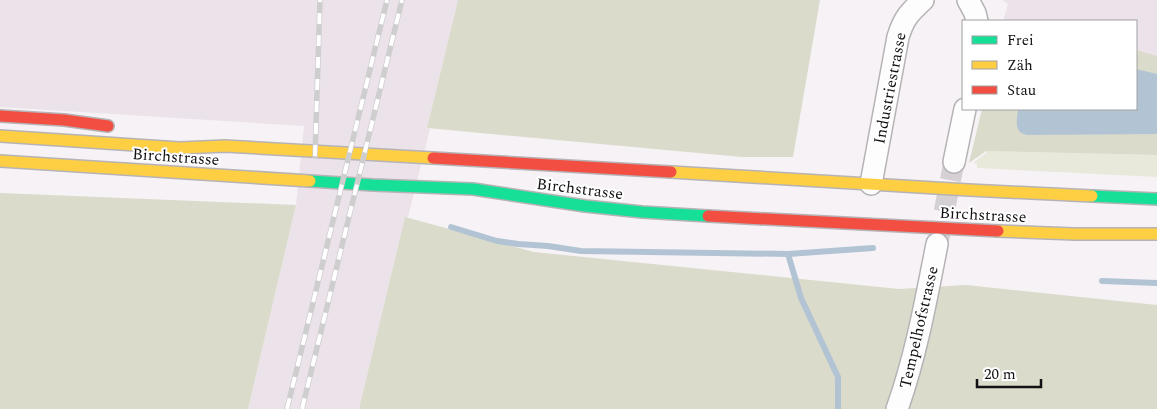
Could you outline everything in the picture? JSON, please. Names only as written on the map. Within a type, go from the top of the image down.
[{"type":"main road","name":"Birchstrasse","points":[[0,116],[64,120],[122,128]]},
{"type":"main road","name":"Birchstrasse","points":[[0,136],[180,148],[225,146],[870,189],[969,190],[1157,199]]},
{"type":"main road","name":"Birchstrasse","points":[[180,136],[225,146]]},
{"type":"main road","name":"Birchstrasse","points":[[0,161],[473,190],[642,212],[868,219],[1018,233],[1157,234]]},
{"type":"street","name":"Industriestrasse","points":[[870,189],[898,36],[902,22],[911,10],[923,0]]},
{"type":"street","points":[[968,0],[977,20]]},
{"type":"street","points":[[954,162],[965,110]]},
{"type":"street","name":"Tempelhofstrasse","points":[[897,409],[905,386],[924,310],[937,244]]},
{"type":"shaded area","points":[[0,0],[458,0],[427,128],[430,129],[408,217],[405,217],[359,409],[248,409],[296,205],[304,126],[0,107]]},
{"type":"shaded area","points":[[1002,0],[1157,0],[1157,158],[1133,151],[1137,110],[1137,20],[1003,20],[1008,4]]},
{"type":"shaded area","points":[[986,151],[1157,155],[1157,177],[977,168],[977,164],[973,163]]},
{"type":"green space","points":[[458,0],[820,0],[793,157],[742,157],[427,128]]},
{"type":"green space","points":[[1137,50],[1157,56],[1157,155],[986,151],[969,163],[982,110],[1137,110]]},
{"type":"green space","points":[[0,193],[296,205],[248,409],[0,409]]},
{"type":"green space","points":[[405,217],[534,252],[899,289],[966,285],[1157,305],[1157,409],[359,409]]},
{"type":"water","points":[[1137,69],[1157,74],[1157,134],[1027,135],[1020,132],[1017,121],[1018,110],[1137,110]]},
{"type":"waterway","points":[[451,227],[497,241],[581,251],[788,254],[873,248]]},
{"type":"waterway","points":[[788,254],[801,298],[838,377],[838,409]]},
{"type":"waterway","points":[[1102,281],[1157,283]]},
{"type":"tunnel","points":[[938,243],[954,162]]},
{"type":"railway","points":[[315,156],[320,0]]},
{"type":"railway","points":[[287,409],[387,0]]},
{"type":"railway","points":[[302,409],[402,0]]},
{"type":"traffic: fast","points":[[310,181],[473,189],[585,206],[708,216]]},
{"type":"traffic: fast","points":[[1092,196],[1157,199]]},
{"type":"traffic: slow","points":[[0,136],[180,148],[225,146],[433,158]]},
{"type":"traffic: slow","points":[[0,161],[310,181]]},
{"type":"traffic: slow","points":[[671,172],[1092,196]]},
{"type":"traffic: slow","points":[[998,231],[1075,234],[1157,234]]},
{"type":"traffic: jam","points":[[0,116],[64,120],[108,126]]},
{"type":"traffic: jam","points":[[433,158],[671,172]]},
{"type":"traffic: jam","points":[[708,216],[998,231]]}]
